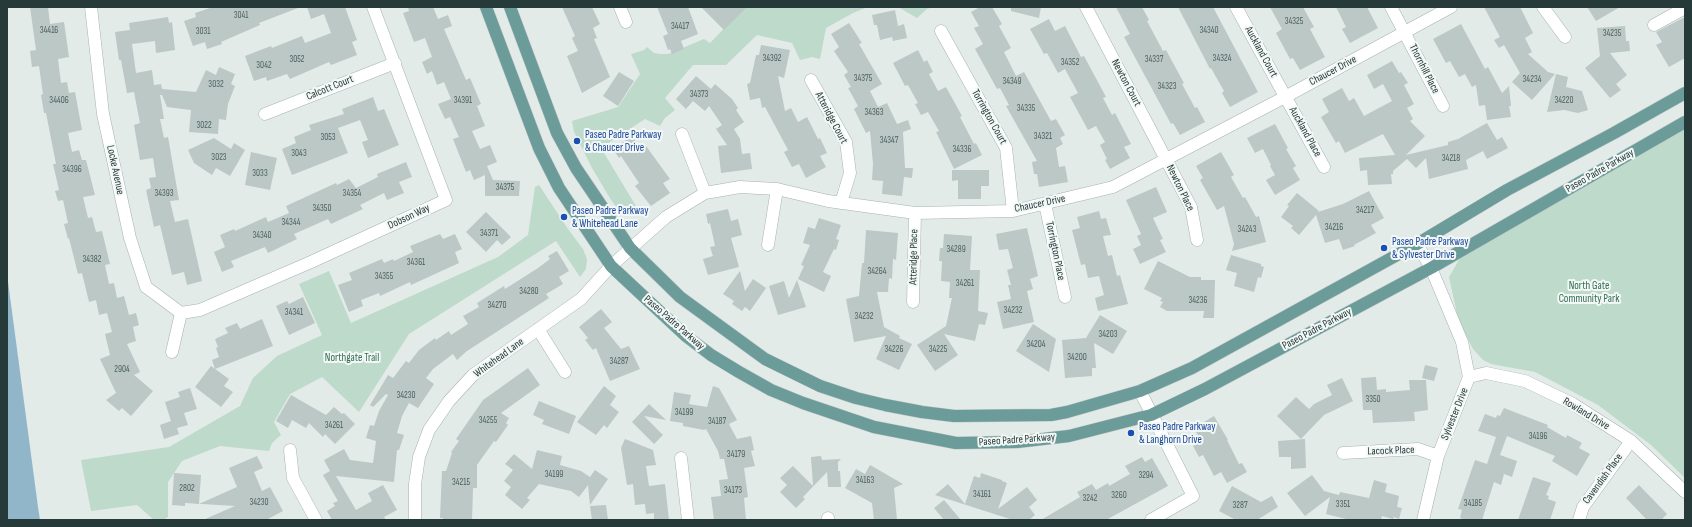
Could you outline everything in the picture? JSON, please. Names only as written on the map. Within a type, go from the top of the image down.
[{"type":"main road","name":"Paseo Padre Parkway","points":[[486,7],[542,154],[559,188],[611,266],[686,336],[711,355],[739,372],[771,390],[803,403],[874,427],[956,443],[1017,442],[1069,436],[1151,414],[1205,389],[1431,268],[1685,122]]},
{"type":"main road","name":"Paseo Padre Parkway","points":[[510,7],[556,133],[576,168],[630,248],[680,297],[765,359],[820,386],[856,398],[922,412],[954,416],[1051,415],[1067,412],[1140,391],[1192,368],[1417,244],[1507,190],[1614,134],[1685,93]]},
{"type":"street","name":"Locke Avenue","points":[[91,7],[103,114],[130,238],[146,287],[181,313]]},
{"type":"street","name":"Dobson Way","points":[[181,313],[200,310],[311,262],[446,200],[373,7]]},
{"type":"street","points":[[620,7],[626,22]]},
{"type":"street","name":"Newton Court","points":[[1086,7],[1166,159]]},
{"type":"street","name":"Auckland Court","points":[[1236,7],[1285,97]]},
{"type":"street","name":"Thornhill Place","points":[[1391,7],[1443,106]]},
{"type":"street","name":"Chaucer Drive","points":[[611,266],[666,217],[705,193],[740,187],[777,189],[841,203],[915,213],[1013,211],[1113,187],[1285,97],[1451,7]]},
{"type":"street","points":[[1543,7],[1565,37]]},
{"type":"street","points":[[1654,25],[1685,8]]},
{"type":"street","name":"Torrington Court","points":[[941,31],[1006,148],[1013,211]]},
{"type":"street","name":"Calcott Court","points":[[265,114],[394,63]]},
{"type":"street","name":"Atteridge Court","points":[[811,80],[846,142],[850,173],[841,203]]},
{"type":"street","name":"Auckland Place","points":[[1285,97],[1324,167]]},
{"type":"street","points":[[682,134],[705,193]]},
{"type":"street","name":"Newton Place","points":[[1166,159],[1191,207],[1197,240]]},
{"type":"street","points":[[768,245],[777,189]]},
{"type":"street","name":"Torrington Place","points":[[1045,204],[1065,297]]},
{"type":"street","name":"Atteridge Place","points":[[913,302],[915,213]]},
{"type":"street","name":"Sylvester Drive","points":[[1417,244],[1431,268],[1462,342],[1469,377],[1438,456],[1423,514],[1423,520]]},
{"type":"street","name":"Whitehead Lane","points":[[415,520],[415,484],[419,457],[429,430],[449,401],[473,375],[581,299],[611,266]]},
{"type":"street","points":[[172,352],[181,313]]},
{"type":"street","points":[[538,329],[566,372]]},
{"type":"street","name":"Rowland Drive","points":[[1469,377],[1486,373],[1525,381],[1573,404],[1632,441],[1685,492]]},
{"type":"street","points":[[1140,391],[1193,496],[1151,520]]},
{"type":"street","name":"Cavendish Place","points":[[1578,520],[1582,507],[1632,441]]},
{"type":"street","name":"Lacock Place","points":[[1343,453],[1418,449],[1438,456]]},
{"type":"street","points":[[290,450],[293,478],[316,520]]},
{"type":"street","points":[[681,458],[688,520]]},
{"type":"green space","points":[[745,7],[868,7],[853,13],[826,28],[820,59],[812,57],[800,60],[792,43],[757,35],[726,65],[693,65],[665,98],[675,110],[665,118],[660,126],[645,119],[601,148],[642,216],[626,214],[619,210],[611,200],[592,168],[574,132],[572,121],[618,107],[640,74],[631,54],[644,50],[647,47],[654,53],[668,54],[704,39],[710,43]]},
{"type":"green space","points":[[898,7],[933,7],[927,9],[917,18]]},
{"type":"green space","name":"North Gate Community Park","points":[[1685,129],[1685,478],[1651,445],[1598,405],[1535,372],[1491,364],[1483,360],[1473,349],[1459,323],[1449,277],[1463,253]]},
{"type":"green space","name":"Northgate Trail","points":[[539,185],[583,249],[587,259],[586,269],[580,277],[556,241],[409,334],[359,412],[322,377],[290,394],[274,422],[281,435],[272,443],[269,451],[220,446],[182,461],[168,482],[168,517],[163,520],[154,520],[137,505],[91,511],[81,460],[169,447],[240,406],[253,378],[277,356],[322,335],[299,284],[329,271],[351,323],[498,257],[528,235],[535,187]]},
{"type":"water","points":[[7,274],[38,507],[40,520],[7,520]]},
{"type":"building","points":[[30,7],[48,7],[50,24],[64,22],[69,57],[58,59],[61,83],[67,82],[69,93],[75,92],[82,130],[68,133],[72,152],[79,150],[82,160],[86,160],[95,195],[83,197],[88,218],[92,217],[96,232],[102,231],[110,264],[105,265],[109,284],[114,283],[117,298],[124,296],[129,315],[136,313],[139,325],[133,327],[136,341],[127,344],[140,372],[134,375],[153,391],[131,416],[122,408],[119,411],[106,400],[116,393],[100,359],[110,355],[105,334],[112,332],[107,313],[99,315],[96,300],[89,302],[82,273],[78,274],[64,224],[68,223],[63,200],[58,201],[55,191],[59,190],[53,164],[56,164],[46,113],[44,113],[39,66],[32,67],[30,51],[36,50]]},
{"type":"building","points":[[213,7],[298,8],[259,23],[260,25],[221,42],[222,44],[207,49],[205,42],[193,46],[184,21],[196,17],[195,13]]},
{"type":"building","points":[[307,7],[345,7],[357,40],[352,42],[357,55],[331,65],[329,62],[290,79],[287,74],[267,81],[266,77],[254,81],[245,56],[271,46],[272,48],[302,36],[305,43],[331,33],[324,14],[311,19]]},
{"type":"building","points":[[408,7],[433,7],[438,19],[448,15],[452,26],[444,29],[466,80],[470,78],[481,104],[477,106],[485,126],[472,131],[480,149],[490,145],[497,162],[487,166],[493,180],[520,181],[519,196],[485,196],[485,175],[474,180],[470,170],[466,172],[453,139],[459,137],[450,117],[445,119],[438,104],[451,99],[444,82],[437,85],[432,71],[427,74],[422,62],[432,57],[425,38],[414,42],[403,13],[409,11]]},
{"type":"building","points":[[562,7],[592,7],[600,24],[593,28],[597,38],[594,39],[610,77],[582,93],[567,56],[578,51],[572,38],[575,36]]},
{"type":"building","points":[[657,7],[688,7],[698,34],[681,41],[684,49],[672,54],[670,49],[668,50],[663,36],[668,34]]},
{"type":"building","points":[[701,7],[747,7],[724,30]]},
{"type":"building","points":[[980,7],[992,7],[1002,24],[999,26],[1011,48],[1004,52],[1016,76],[1024,72],[1051,121],[1056,119],[1065,135],[1060,138],[1063,144],[1056,148],[1059,167],[1065,166],[1068,182],[1039,187],[1037,174],[1034,174],[1032,162],[1037,161],[1006,106],[1009,105],[1000,88],[997,89],[975,49],[983,44],[974,28],[979,26],[971,12]]},
{"type":"building","points":[[1011,7],[1041,7],[1039,18],[1011,11]]},
{"type":"building","points":[[1116,7],[1142,7],[1149,20],[1147,21],[1163,51],[1166,50],[1184,83],[1182,84],[1195,108],[1197,107],[1205,122],[1180,135],[1173,123],[1171,124],[1124,37],[1130,34]]},
{"type":"building","points":[[1178,7],[1213,7],[1258,92],[1230,107],[1222,93],[1224,91],[1211,68],[1210,69]]},
{"type":"building","points":[[1270,7],[1303,7],[1314,27],[1310,29],[1325,57],[1300,70],[1293,58],[1290,59],[1276,33],[1282,29]]},
{"type":"building","points":[[1336,7],[1367,7],[1378,28],[1350,43],[1342,29],[1346,27]]},
{"type":"building","points":[[1484,7],[1520,7],[1533,33],[1525,38],[1532,52],[1528,54],[1548,72],[1555,74],[1532,100],[1512,82],[1520,73],[1504,45],[1499,48],[1494,40],[1500,37]]},
{"type":"building","points":[[1587,7],[1620,7],[1596,21]]},
{"type":"building","points":[[895,10],[898,26],[904,24],[907,38],[893,41],[892,37],[880,40],[877,25],[874,25],[872,15]]},
{"type":"building","points":[[168,17],[169,23],[172,22],[175,50],[156,53],[155,41],[132,44],[136,73],[152,70],[154,85],[161,84],[162,89],[196,92],[206,70],[216,75],[219,67],[235,74],[231,84],[235,86],[228,104],[226,120],[219,119],[218,134],[189,132],[191,110],[167,107],[162,95],[160,95],[164,119],[160,119],[164,138],[168,137],[179,200],[170,201],[175,222],[188,219],[202,281],[187,285],[184,272],[172,275],[160,225],[154,227],[146,190],[151,188],[149,178],[156,177],[153,158],[140,160],[134,125],[140,123],[134,92],[127,93],[121,60],[119,60],[115,32],[130,30],[129,23]]},
{"type":"building","points":[[1685,17],[1685,58],[1669,67],[1656,45],[1662,42],[1656,32]]},
{"type":"building","points":[[1049,19],[1055,31],[1065,26],[1081,57],[1084,56],[1106,97],[1103,98],[1112,115],[1115,113],[1131,144],[1124,147],[1130,158],[1110,169],[1100,145],[1105,142],[1096,126],[1088,130],[1070,97],[1078,93],[1065,69],[1058,73],[1047,53],[1044,54],[1030,29]]},
{"type":"building","points":[[849,23],[862,43],[859,44],[882,84],[870,91],[878,107],[887,103],[897,124],[908,120],[911,129],[903,132],[905,168],[913,168],[912,178],[904,177],[902,196],[882,194],[883,181],[872,180],[873,164],[870,131],[866,133],[854,109],[858,106],[848,88],[851,87],[844,75],[848,72],[834,51],[839,47],[831,34]]},
{"type":"building","points":[[1461,24],[1485,69],[1488,67],[1502,93],[1509,86],[1511,106],[1509,106],[1511,117],[1487,120],[1485,105],[1479,106],[1476,85],[1472,87],[1465,74],[1459,77],[1450,61],[1446,63],[1433,39]]},
{"type":"building","points":[[1625,26],[1626,41],[1629,41],[1630,51],[1610,53],[1627,75],[1616,84],[1621,90],[1610,98],[1585,68],[1600,56],[1597,28]]},
{"type":"building","points":[[761,45],[790,50],[784,78],[778,76],[785,111],[791,108],[798,122],[807,117],[827,153],[820,156],[826,167],[806,178],[799,164],[792,167],[784,152],[788,150],[765,107],[762,108],[760,98],[750,100],[747,84],[750,83],[756,55],[759,55]]},
{"type":"building","points":[[918,50],[924,62],[927,60],[933,72],[929,74],[938,91],[946,87],[962,116],[960,117],[974,144],[976,143],[982,155],[954,169],[936,132],[939,131],[928,112],[921,115],[915,104],[918,103],[908,85],[905,86],[893,63]]},
{"type":"building","points":[[1392,61],[1399,73],[1401,72],[1408,83],[1404,85],[1414,104],[1407,108],[1413,119],[1410,121],[1425,136],[1406,155],[1448,145],[1448,142],[1458,139],[1487,123],[1497,140],[1502,137],[1508,148],[1487,159],[1483,151],[1466,160],[1468,169],[1429,179],[1426,158],[1416,168],[1407,159],[1393,171],[1393,174],[1391,174],[1392,184],[1368,185],[1367,170],[1360,171],[1359,158],[1395,155],[1383,134],[1345,153],[1339,141],[1336,143],[1321,117],[1329,112],[1322,99],[1342,88],[1349,101],[1354,98],[1364,116],[1392,101],[1383,84],[1374,89],[1367,75]]},
{"type":"building","points":[[619,72],[634,81],[618,106],[603,96]]},
{"type":"building","points":[[1556,74],[1568,77],[1566,87],[1582,91],[1588,110],[1578,113],[1564,110],[1547,112]]},
{"type":"building","points":[[696,76],[711,89],[715,84],[732,99],[738,108],[736,110],[744,122],[734,129],[740,139],[742,154],[750,153],[752,169],[721,173],[718,146],[727,145],[716,129],[722,125],[709,106],[705,111],[693,101],[686,109],[676,99]]},
{"type":"building","points":[[373,97],[378,111],[384,109],[399,145],[368,158],[362,142],[368,140],[360,120],[338,128],[348,153],[292,175],[282,149],[296,143],[294,137],[311,130],[309,125],[344,114],[342,109]]},
{"type":"building","points":[[1275,124],[1288,148],[1286,149],[1296,166],[1293,168],[1300,180],[1275,195],[1266,180],[1275,175],[1270,166],[1271,165],[1263,149],[1255,153],[1247,138]]},
{"type":"building","points":[[632,136],[641,149],[646,146],[670,179],[663,183],[670,193],[651,206],[635,186],[639,183],[621,156],[619,158],[613,149]]},
{"type":"building","points":[[214,138],[231,149],[234,143],[245,150],[230,176],[216,168],[212,175],[194,163],[188,150]]},
{"type":"building","points":[[251,152],[277,158],[270,190],[245,185]]},
{"type":"building","points":[[1221,152],[1234,175],[1231,177],[1243,198],[1245,197],[1256,217],[1259,216],[1266,242],[1232,251],[1234,244],[1224,206],[1217,210],[1200,180],[1203,178],[1196,166]]},
{"type":"building","points":[[406,162],[412,177],[399,182],[404,193],[387,200],[384,193],[360,205],[363,209],[331,224],[328,219],[294,234],[297,239],[268,253],[265,247],[231,261],[234,267],[222,272],[214,252],[225,247],[220,235],[234,229],[235,231],[266,217],[268,222],[289,213],[286,206],[336,183],[337,185],[349,179],[356,188],[378,177],[377,174]]},
{"type":"building","points":[[952,170],[989,170],[989,186],[981,186],[981,199],[958,199],[958,180],[952,181]]},
{"type":"building","points":[[1156,187],[1167,212],[1153,218],[1163,239],[1160,240],[1166,252],[1140,264],[1133,249],[1141,245],[1137,236],[1141,234],[1126,200]]},
{"type":"building","points":[[1369,191],[1384,218],[1371,225],[1376,233],[1354,245],[1355,246],[1343,250],[1339,239],[1325,243],[1316,215],[1299,235],[1291,228],[1293,226],[1281,217],[1289,206],[1287,205],[1297,193],[1319,211],[1318,212],[1343,204]]},
{"type":"building","points":[[728,209],[731,221],[738,219],[742,235],[731,238],[739,267],[708,275],[703,259],[713,256],[710,247],[715,246],[710,223],[708,224],[706,214]]},
{"type":"building","points":[[1099,211],[1101,219],[1106,218],[1111,235],[1103,236],[1108,256],[1112,255],[1117,276],[1120,275],[1128,304],[1098,311],[1095,298],[1104,295],[1099,276],[1088,278],[1085,264],[1081,265],[1072,230],[1080,228],[1077,217]]},
{"type":"building","points":[[486,212],[511,237],[502,245],[497,240],[486,252],[466,232]]},
{"type":"building","points":[[819,218],[841,225],[836,239],[839,240],[836,250],[834,249],[823,272],[831,276],[824,292],[798,279],[804,266],[801,265],[810,245],[803,243],[808,227],[815,229]]},
{"type":"building","points":[[1027,228],[1038,276],[1030,279],[1033,289],[1027,291],[1034,322],[1003,329],[997,302],[1011,299],[1008,285],[1011,285],[1007,270],[1013,268],[1008,249],[999,250],[996,234]]},
{"type":"building","points":[[866,230],[898,233],[896,260],[893,259],[892,279],[889,278],[888,292],[877,292],[884,327],[900,336],[899,338],[912,344],[899,370],[876,359],[886,336],[854,342],[846,299],[859,296],[862,263],[864,263]]},
{"type":"building","points":[[440,234],[443,239],[455,234],[462,249],[455,252],[459,263],[411,285],[410,282],[380,296],[379,293],[361,300],[363,306],[349,312],[338,285],[352,280],[349,273],[382,259],[384,263],[393,259],[394,261],[413,252],[410,246]]},
{"type":"building","points":[[944,234],[972,236],[970,270],[980,270],[978,311],[988,313],[985,325],[979,324],[975,341],[944,334],[958,355],[935,371],[917,345],[946,326],[952,298],[949,298],[950,282],[941,281],[942,261],[939,261],[940,248],[943,248]]},
{"type":"building","points":[[557,251],[569,271],[559,277],[563,284],[546,294],[549,298],[467,351],[457,360],[453,354],[433,369],[426,378],[434,384],[418,408],[409,403],[402,416],[397,433],[404,435],[399,450],[397,450],[394,482],[336,476],[356,510],[372,501],[368,493],[383,485],[397,510],[384,517],[386,520],[332,520],[327,511],[335,506],[333,503],[338,501],[323,475],[330,471],[324,460],[344,449],[350,460],[373,463],[376,441],[366,438],[370,425],[374,426],[379,411],[388,395],[386,394],[373,407],[370,405],[388,375],[393,378],[406,361],[409,363],[419,350],[435,338],[436,340],[449,331],[451,335],[468,324],[463,316],[479,307],[477,303],[504,286],[505,289],[538,268],[550,259],[548,256]]},
{"type":"building","points":[[1231,255],[1261,264],[1261,266],[1264,267],[1261,278],[1258,277],[1254,292],[1234,286],[1237,273],[1226,270]]},
{"type":"building","points":[[1158,261],[1190,277],[1201,277],[1201,280],[1215,280],[1214,318],[1203,318],[1204,311],[1167,311],[1160,307],[1163,302],[1160,301],[1162,298],[1144,289]]},
{"type":"building","points":[[740,271],[745,291],[753,279],[766,288],[750,311],[745,307],[742,311],[732,304],[734,301],[723,294]]},
{"type":"building","points":[[797,280],[806,307],[778,315],[769,286],[784,281],[789,298]]},
{"type":"building","points":[[303,297],[315,323],[289,335],[276,306],[287,301],[289,304]]},
{"type":"building","points":[[601,309],[612,322],[604,328],[621,349],[629,346],[640,369],[610,381],[596,348],[593,350],[585,340],[588,338],[579,327]]},
{"type":"building","points":[[1100,315],[1127,331],[1113,354],[1094,343],[1096,368],[1092,368],[1092,376],[1065,378],[1062,340],[1086,338]]},
{"type":"building","points":[[262,319],[273,346],[215,369],[212,360],[219,357],[215,339],[228,333],[225,328],[237,323],[240,329]]},
{"type":"building","points":[[1033,324],[1056,339],[1049,372],[1016,351]]},
{"type":"building","points":[[1425,365],[1438,368],[1434,381],[1422,378]]},
{"type":"building","points":[[211,366],[229,379],[224,386],[233,392],[221,407],[195,387]]},
{"type":"building","points":[[528,368],[540,385],[501,413],[509,418],[506,423],[508,425],[496,442],[494,441],[477,465],[477,488],[473,488],[472,520],[443,520],[443,518],[440,518],[442,471],[446,471],[452,453],[451,452],[459,441],[456,439],[483,400]]},
{"type":"building","points":[[1376,377],[1377,390],[1386,389],[1386,392],[1410,390],[1409,380],[1426,380],[1428,410],[1414,412],[1415,421],[1373,423],[1372,410],[1363,410],[1361,378]]},
{"type":"building","points":[[1342,378],[1353,401],[1324,415],[1301,439],[1277,416],[1296,397],[1309,409],[1314,404],[1332,395],[1327,385]]},
{"type":"building","points":[[604,386],[616,396],[610,405],[619,412],[607,428],[604,425],[596,435],[577,422]]},
{"type":"building","points":[[713,386],[719,388],[737,420],[729,424],[737,439],[751,436],[754,450],[751,451],[755,466],[744,468],[748,497],[744,498],[746,520],[714,520],[711,497],[721,496],[719,480],[728,479],[724,459],[720,459],[718,451],[706,429],[704,430],[683,426],[683,423],[670,421],[674,392],[691,395],[689,404],[707,407]]},
{"type":"building","points":[[190,388],[197,409],[184,413],[188,425],[177,428],[179,434],[164,439],[160,425],[171,421],[165,402],[180,397],[178,392]]},
{"type":"building","points":[[291,395],[326,415],[334,407],[342,414],[344,413],[355,424],[335,444],[325,434],[323,437],[309,423],[306,428],[292,420],[288,428],[276,421]]},
{"type":"building","points":[[539,401],[576,416],[569,434],[542,424],[544,420],[533,415]]},
{"type":"building","points":[[649,404],[666,420],[644,416],[663,435],[654,444],[632,422]]},
{"type":"building","points":[[1504,408],[1548,425],[1547,427],[1566,438],[1567,435],[1582,443],[1579,448],[1590,454],[1577,476],[1552,461],[1555,456],[1507,436],[1500,455],[1517,461],[1512,477],[1504,474],[1501,485],[1494,482],[1482,520],[1467,520],[1460,518],[1462,510],[1458,509],[1475,460],[1487,464],[1496,437],[1478,431],[1485,414],[1496,418],[1497,415],[1500,416]]},
{"type":"building","points":[[1214,416],[1228,440],[1239,464],[1242,463],[1247,472],[1227,483],[1221,472],[1214,476],[1203,455],[1199,457],[1193,446],[1201,441],[1194,428]]},
{"type":"building","points":[[625,439],[653,450],[656,465],[646,466],[649,486],[665,484],[669,520],[654,520],[654,513],[646,514],[645,504],[635,505],[633,484],[627,485],[621,448]]},
{"type":"building","points":[[1305,439],[1306,468],[1291,469],[1291,457],[1279,457],[1278,441]]},
{"type":"building","points":[[537,450],[562,456],[560,465],[581,471],[590,477],[595,470],[608,479],[590,505],[588,485],[579,497],[571,491],[539,484],[527,498],[530,500],[522,509],[505,495],[511,487],[504,481],[513,470],[505,464],[514,454],[532,469]]},
{"type":"building","points":[[257,456],[263,468],[254,472],[262,491],[270,487],[283,511],[266,520],[203,520],[235,506],[199,504],[237,487],[229,468]]},
{"type":"building","points":[[821,456],[822,460],[841,459],[838,462],[838,471],[840,471],[841,487],[828,487],[827,472],[803,497],[805,499],[796,508],[780,492],[787,485],[780,478],[793,466],[813,486],[811,457]]},
{"type":"building","points":[[1142,457],[1145,462],[1152,458],[1168,486],[1106,520],[1041,520],[1080,497],[1077,492],[1092,484],[1096,490],[1108,483],[1109,486],[1130,474],[1125,466]]},
{"type":"building","points":[[870,465],[903,484],[894,488],[897,520],[874,520],[872,503],[845,488],[856,469],[865,474]]},
{"type":"building","points":[[174,473],[201,475],[199,504],[185,503],[185,506],[172,505]]},
{"type":"building","points":[[981,473],[1007,483],[998,509],[1027,487],[1037,500],[1029,507],[1035,515],[1029,520],[1013,520],[935,495],[948,484],[965,504],[974,476],[980,478]]},
{"type":"building","points":[[1312,475],[1324,491],[1339,495],[1340,492],[1369,498],[1374,480],[1387,484],[1385,492],[1399,496],[1397,507],[1402,508],[1399,519],[1382,516],[1381,520],[1350,520],[1326,514],[1330,497],[1305,516],[1287,493]]},
{"type":"building","points":[[1533,477],[1551,483],[1546,495],[1549,496],[1548,499],[1556,502],[1550,520],[1518,520]]},
{"type":"building","points":[[1639,485],[1667,514],[1661,520],[1647,520],[1626,498]]},
{"type":"building","points":[[1232,486],[1261,502],[1272,496],[1278,507],[1257,520],[1236,520],[1219,511]]},
{"type":"building","points":[[944,500],[961,520],[944,520],[934,508]]},
{"type":"building","points":[[606,505],[608,520],[592,520],[590,506]]},
{"type":"place","name":"Paseo Padre Parkway & Chaucer Drive","points":[[577,141]]},
{"type":"place","name":"Paseo Padre Parkway & Whitehead Lane","points":[[564,217]]},
{"type":"place","name":"Paseo Padre Parkway & Sylvester Drive","points":[[1384,248]]},
{"type":"place","name":"Paseo Padre Parkway & Langhorn Drive","points":[[1131,433]]}]
